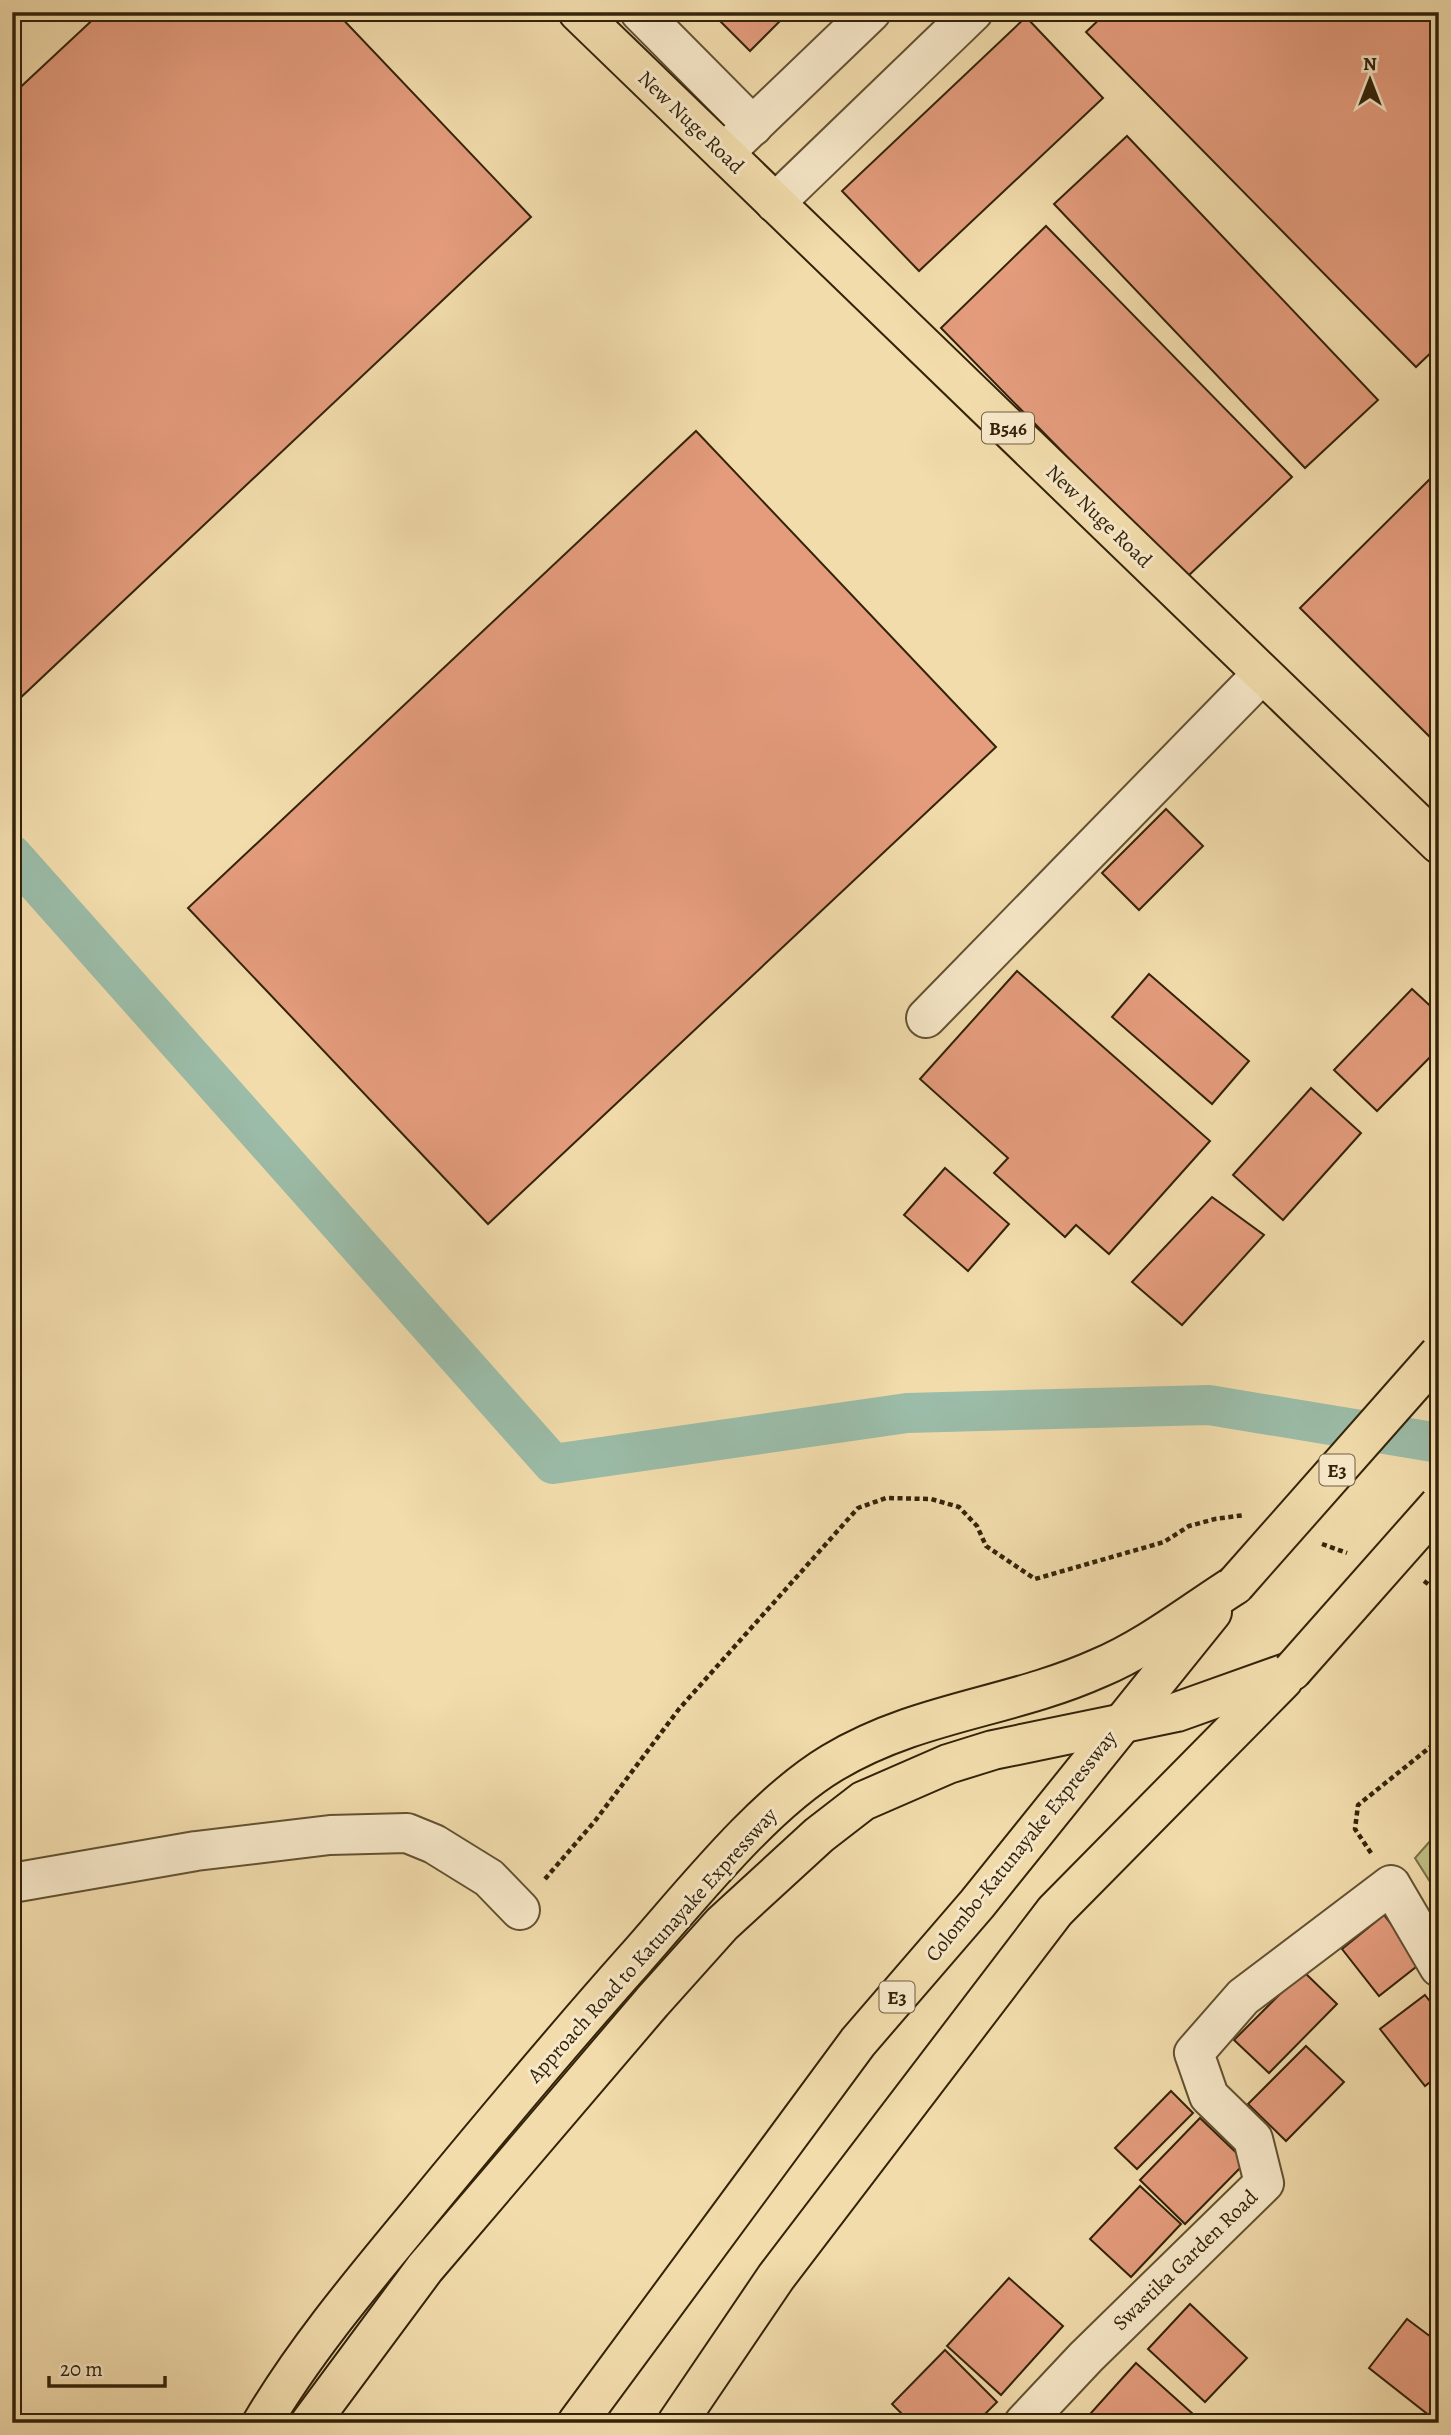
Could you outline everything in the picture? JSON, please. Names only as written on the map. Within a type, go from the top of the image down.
[{"type":"main road","name":"New Nuge Road","points":[[578,12],[1439,844]]},
{"type":"main road","name":"Colombo-Katunayake Expressway","points":[[577,2423],[858,2042],[977,1905],[1235,1585],[1439,1354]]},
{"type":"main road","points":[[677,2423],[776,2277],[1055,1911],[1292,1671],[1439,1505]]},
{"type":"main road","name":"Approach Road to Katunayake Expressway","points":[[262,2423],[290,2376],[355,2291],[521,2089],[706,1879],[786,1797],[829,1765],[877,1738],[927,1720],[1051,1686],[1101,1668],[1235,1585]]},
{"type":"main road","name":"Approach Road to Katunayake Expressway","points":[[310,2423],[425,2268],[652,2002],[722,1924],[819,1835],[863,1801],[948,1764],[993,1750],[1177,1712],[1292,1671]]},
{"type":"street","points":[[640,12],[753,126]]},
{"type":"street","points":[[724,153],[871,12]]},
{"type":"street","points":[[775,203],[972,12]]},
{"type":"street","points":[[926,1018],[1262,674]]},
{"type":"street","points":[[12,1883],[196,1851],[330,1835],[407,1833],[434,1844],[489,1878],[520,1910]]},
{"type":"street","points":[[1391,1885],[1439,1967]]},
{"type":"street","name":"Swastika Garden Road","points":[[1024,2423],[1086,2357],[1264,2183],[1253,2139],[1209,2096],[1194,2053],[1243,1997],[1391,1885]]},
{"type":"path","points":[[520,1910],[595,1821],[679,1709],[858,1508],[886,1498],[931,1499],[959,1507],[977,1526],[986,1546],[1035,1579],[1164,1542],[1189,1526]]},
{"type":"path","points":[[1416,1578],[1439,1592]]},
{"type":"path","points":[[1391,1885],[1355,1829],[1358,1805],[1439,1740]]},
{"type":"shaded area","points":[[1439,1831],[1439,1896],[1415,1858]]},
{"type":"building","points":[[101,12],[336,12],[531,217],[17,701],[12,696],[12,95]]},
{"type":"building","points":[[711,12],[789,12],[750,51]]},
{"type":"building","points":[[1107,12],[1439,12],[1439,345],[1416,367],[1086,32]]},
{"type":"building","points":[[1026,17],[1103,98],[919,271],[842,191]]},
{"type":"building","points":[[1127,136],[1378,400],[1305,468],[1054,204]]},
{"type":"building","points":[[1046,226],[1292,477],[1186,578],[941,328]]},
{"type":"building","points":[[696,431],[996,747],[488,1224],[188,908]]},
{"type":"building","points":[[1439,470],[1439,746],[1300,608]]},
{"type":"building","points":[[1166,809],[1203,846],[1139,910],[1102,873]]},
{"type":"building","points":[[1017,971],[1210,1141],[1109,1254],[1076,1225],[1065,1237],[994,1173],[1008,1158],[920,1079]]},
{"type":"building","points":[[1149,974],[1249,1061],[1212,1104],[1112,1017]]},
{"type":"building","points":[[1412,989],[1439,1014],[1439,1048],[1377,1111],[1334,1070]]},
{"type":"building","points":[[1311,1088],[1361,1133],[1283,1220],[1233,1175]]},
{"type":"building","points":[[945,1168],[1009,1224],[968,1271],[904,1215]]},
{"type":"building","points":[[1212,1197],[1264,1235],[1182,1325],[1132,1282]]},
{"type":"building","points":[[12,1772],[21,1772],[20,1849],[12,1849]]},
{"type":"building","points":[[1384,1915],[1421,1963],[1379,1996],[1342,1949]]},
{"type":"building","points":[[1303,1971],[1337,2004],[1269,2073],[1234,2040]]},
{"type":"building","points":[[1425,1995],[1439,2013],[1439,2075],[1425,2086],[1380,2029]]},
{"type":"building","points":[[1306,2046],[1344,2082],[1286,2141],[1248,2104]]},
{"type":"building","points":[[1171,2091],[1193,2113],[1137,2169],[1115,2148]]},
{"type":"building","points":[[1200,2118],[1246,2162],[1185,2224],[1140,2180]]},
{"type":"building","points":[[1140,2186],[1181,2224],[1131,2277],[1090,2239]]},
{"type":"building","points":[[1009,2278],[1063,2326],[1001,2395],[947,2346]]},
{"type":"building","points":[[1190,2304],[1247,2358],[1205,2402],[1148,2349]]},
{"type":"building","points":[[1407,2319],[1439,2343],[1439,2405],[1430,2416],[1369,2368]]},
{"type":"building","points":[[945,2350],[997,2402],[976,2423],[911,2423],[892,2404]]},
{"type":"building","points":[[1136,2363],[1203,2423],[1082,2423]]},
{"type":"waterway","points":[[12,855],[553,1464],[907,1413],[1209,1405],[1439,1443]]}]
